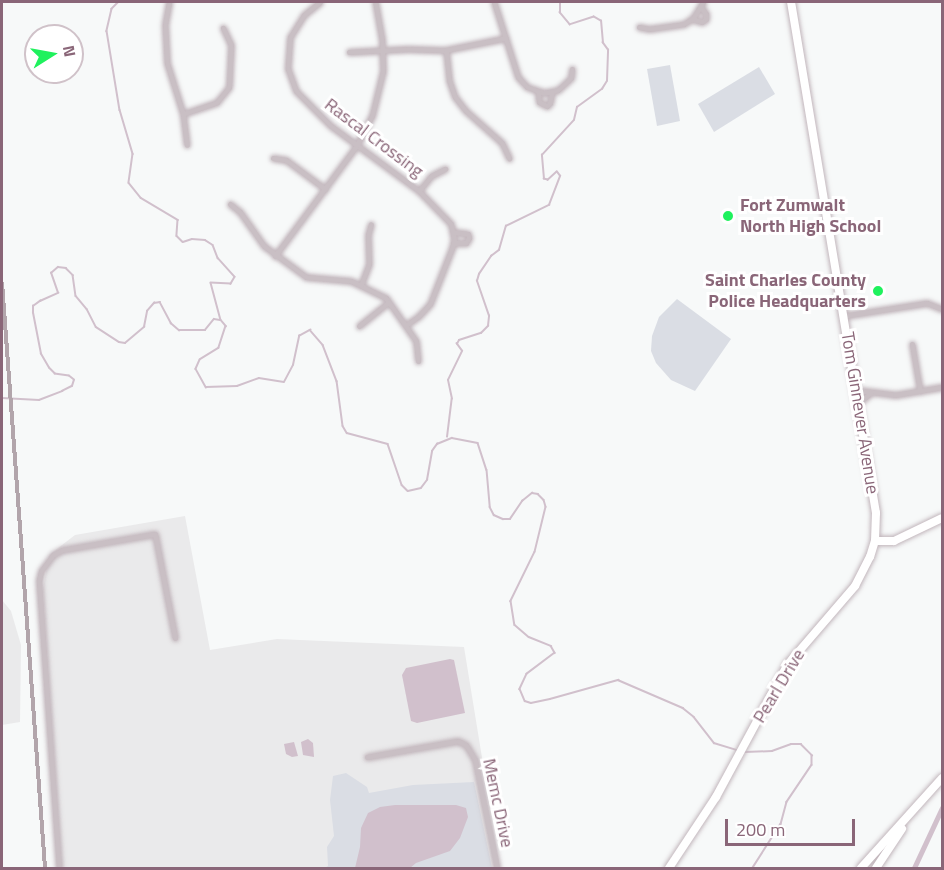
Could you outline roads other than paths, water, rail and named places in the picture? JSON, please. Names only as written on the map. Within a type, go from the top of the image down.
[{"type":"main road","name":"Tom Ginnever Avenue","points":[[791,2],[876,513],[875,541]]},
{"type":"main road","points":[[875,541],[894,541],[942,518]]},
{"type":"main road","name":"Pearl Drive","points":[[669,868],[735,763],[792,658],[861,577],[875,541]]},
{"type":"main road","points":[[861,868],[942,778]]},
{"type":"main road","points":[[876,868],[916,808]]},
{"type":"street","points":[[169,2],[164,42],[166,63],[183,114],[187,145]]},
{"type":"street","name":"Rascal Crossing","points":[[320,2],[304,15],[290,37],[288,69],[304,101],[331,126],[419,191],[447,219],[453,232],[453,243],[430,304],[419,316],[406,324]]},
{"type":"street","points":[[276,256],[367,130],[382,84],[383,51],[375,2]]},
{"type":"street","points":[[494,2],[518,76],[527,87],[538,92],[552,92],[566,84],[572,69]]},
{"type":"street","points":[[692,19],[702,22],[706,19],[702,4]]},
{"type":"street","points":[[639,27],[664,28],[684,24],[692,19],[702,4]]},
{"type":"street","points":[[183,114],[217,102],[229,87],[231,45],[223,28]]},
{"type":"street","points":[[349,52],[446,50],[506,38]]},
{"type":"street","points":[[446,50],[447,71],[455,97],[466,111],[502,143],[509,158]]},
{"type":"street","points":[[538,92],[539,102],[547,106],[550,103],[552,92]]},
{"type":"street","points":[[273,158],[286,160],[325,189]]},
{"type":"street","points":[[419,191],[431,176],[444,169]]},
{"type":"street","points":[[230,204],[240,212],[264,246],[306,277],[361,285],[378,292],[406,324],[418,348],[418,361]]},
{"type":"street","points":[[361,285],[369,264],[368,235],[371,224]]},
{"type":"street","name":"Rascal Crossing","points":[[453,232],[468,234],[469,238],[466,243],[453,243]]},
{"type":"street","points":[[359,326],[389,302]]},
{"type":"street","points":[[843,316],[927,303],[942,309]]},
{"type":"street","points":[[912,344],[920,391]]},
{"type":"street","points":[[856,390],[895,395],[942,387]]},
{"type":"street","points":[[858,403],[871,393]]},
{"type":"street","points":[[59,868],[39,580],[41,571],[53,555],[62,550],[155,534],[175,638]]},
{"type":"street","name":"Memc Drive","points":[[367,756],[458,741],[466,745],[475,760],[497,868]]},
{"type":"waterway","points":[[119,2],[112,9],[107,31],[120,110],[133,154],[129,183],[141,198],[178,220],[177,236],[183,242],[192,239],[205,240],[213,245],[218,258],[235,277],[231,284],[211,283],[221,320],[226,326],[219,348],[200,360],[196,369],[206,387],[237,386],[259,378],[284,382],[293,365],[299,336],[310,330],[323,345],[337,381],[343,426],[347,433],[388,444],[402,485],[408,491],[421,488],[427,480],[432,451],[437,444],[452,438],[478,443],[487,470],[490,507],[494,515],[510,519],[522,501],[532,493],[538,494],[544,500],[546,507],[535,552],[511,601],[515,625],[529,637],[551,646],[555,653],[527,674],[520,689],[525,701],[531,703],[550,699],[618,680],[683,708],[694,717],[714,743],[737,750]]},
{"type":"waterway","points":[[447,437],[452,399],[448,380],[462,351],[457,344],[459,340],[481,333],[488,326],[489,316],[477,281],[479,274],[491,256],[499,250],[506,226],[549,205],[560,176],[557,172],[548,180],[544,179],[542,155],[574,120],[577,107],[602,89],[607,81],[608,50],[603,43],[601,21],[594,17],[570,25],[560,13],[560,2]]},
{"type":"waterway","points":[[2,398],[39,400],[72,386],[74,380],[69,376],[55,374],[41,354],[33,313],[33,306],[58,293],[51,273],[58,267],[66,268],[73,275],[76,296],[87,309],[96,327],[119,342],[125,343],[144,327],[147,311],[154,303],[160,302],[171,323],[179,330],[205,330],[214,319],[220,320]]},
{"type":"waterway","points":[[745,752],[772,751],[791,744],[801,744],[812,755],[812,765],[787,802],[781,824],[753,868]]},
{"type":"waterway","points":[[914,868],[942,808]]},
{"type":"railway","points":[[2,282],[45,868]]},
{"type":"place","name":"Fort Zumwalt North High School","points":[[728,216]]},
{"type":"place","name":"Saint Charles County Police Headquarters","points":[[878,291]]}]
